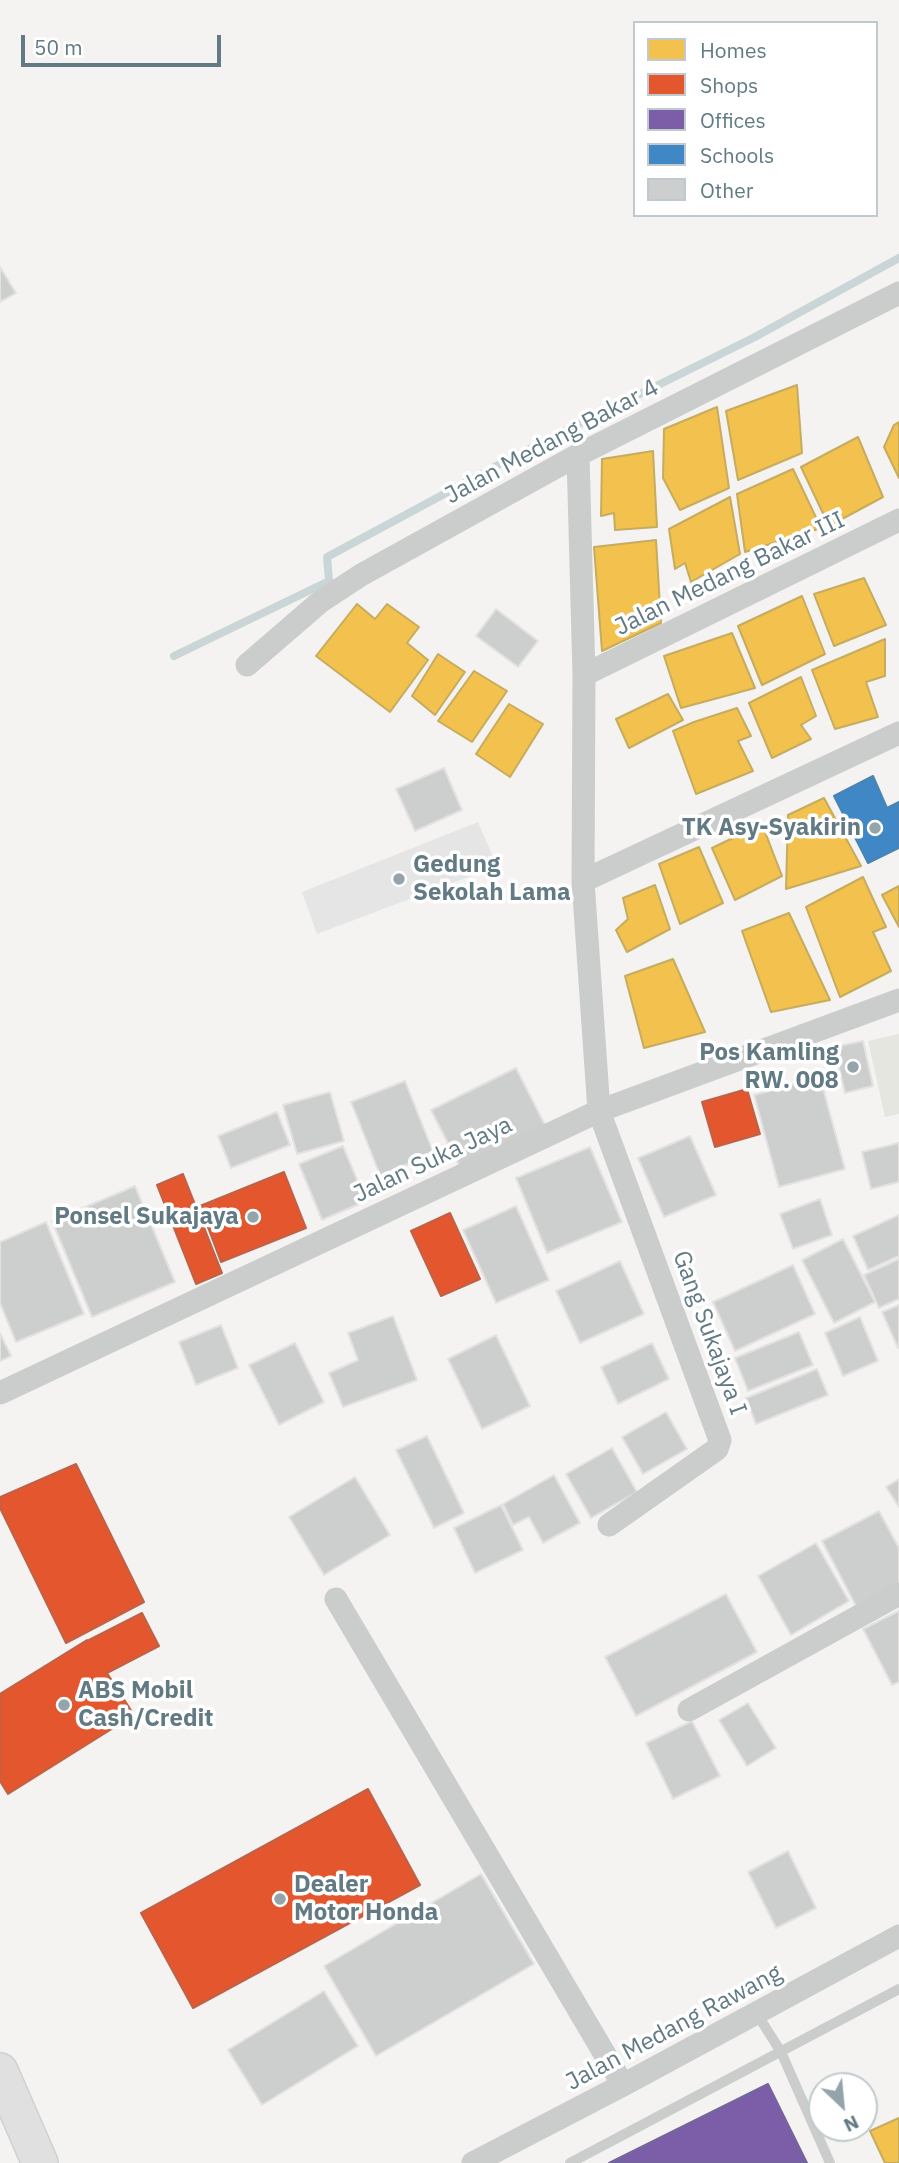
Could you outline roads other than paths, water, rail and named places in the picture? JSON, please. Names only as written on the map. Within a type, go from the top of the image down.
[{"type":"main road","points":[[0,2071],[40,2163]]},
{"type":"street","name":"Jalan Medang Bakar 4","points":[[247,665],[320,602],[361,575],[578,455],[899,293]]},
{"type":"street","name":"Gang Sukajaya I","points":[[578,455],[584,675],[583,881],[599,1111],[720,1440],[717,1449],[609,1525]]},
{"type":"street","name":"Jalan Medang Bakar III","points":[[584,675],[899,520]]},
{"type":"street","points":[[583,881],[899,733]]},
{"type":"street","name":"Jalan Suka Jaya","points":[[0,1393],[599,1111],[899,1000]]},
{"type":"street","points":[[689,1710],[899,1594]]},
{"type":"street","points":[[336,1599],[624,2085]]},
{"type":"street","name":"Jalan Medang Rawang","points":[[473,2163],[624,2085],[899,1936]]},
{"type":"lane","points":[[570,2163],[899,1989]]},
{"type":"lane","points":[[757,2014],[780,2052],[830,2163]]},
{"type":"waterway","points":[[174,656],[329,581],[327,557],[515,456],[753,338],[899,258]]},
{"type":"place","name":"TK Asy-Syakirin","points":[[875,828]]},
{"type":"place","name":"Gedung Sekolah Lama","points":[[399,879]]},
{"type":"place","name":"Pos Kamling RW. 008","points":[[853,1067]]},
{"type":"place","name":"Ponsel Sukajaya","points":[[253,1217]]},
{"type":"place","name":"ABS Mobil Cash/Credit","points":[[64,1705]]},
{"type":"place","name":"Dealer Motor Honda","points":[[280,1899]]}]
